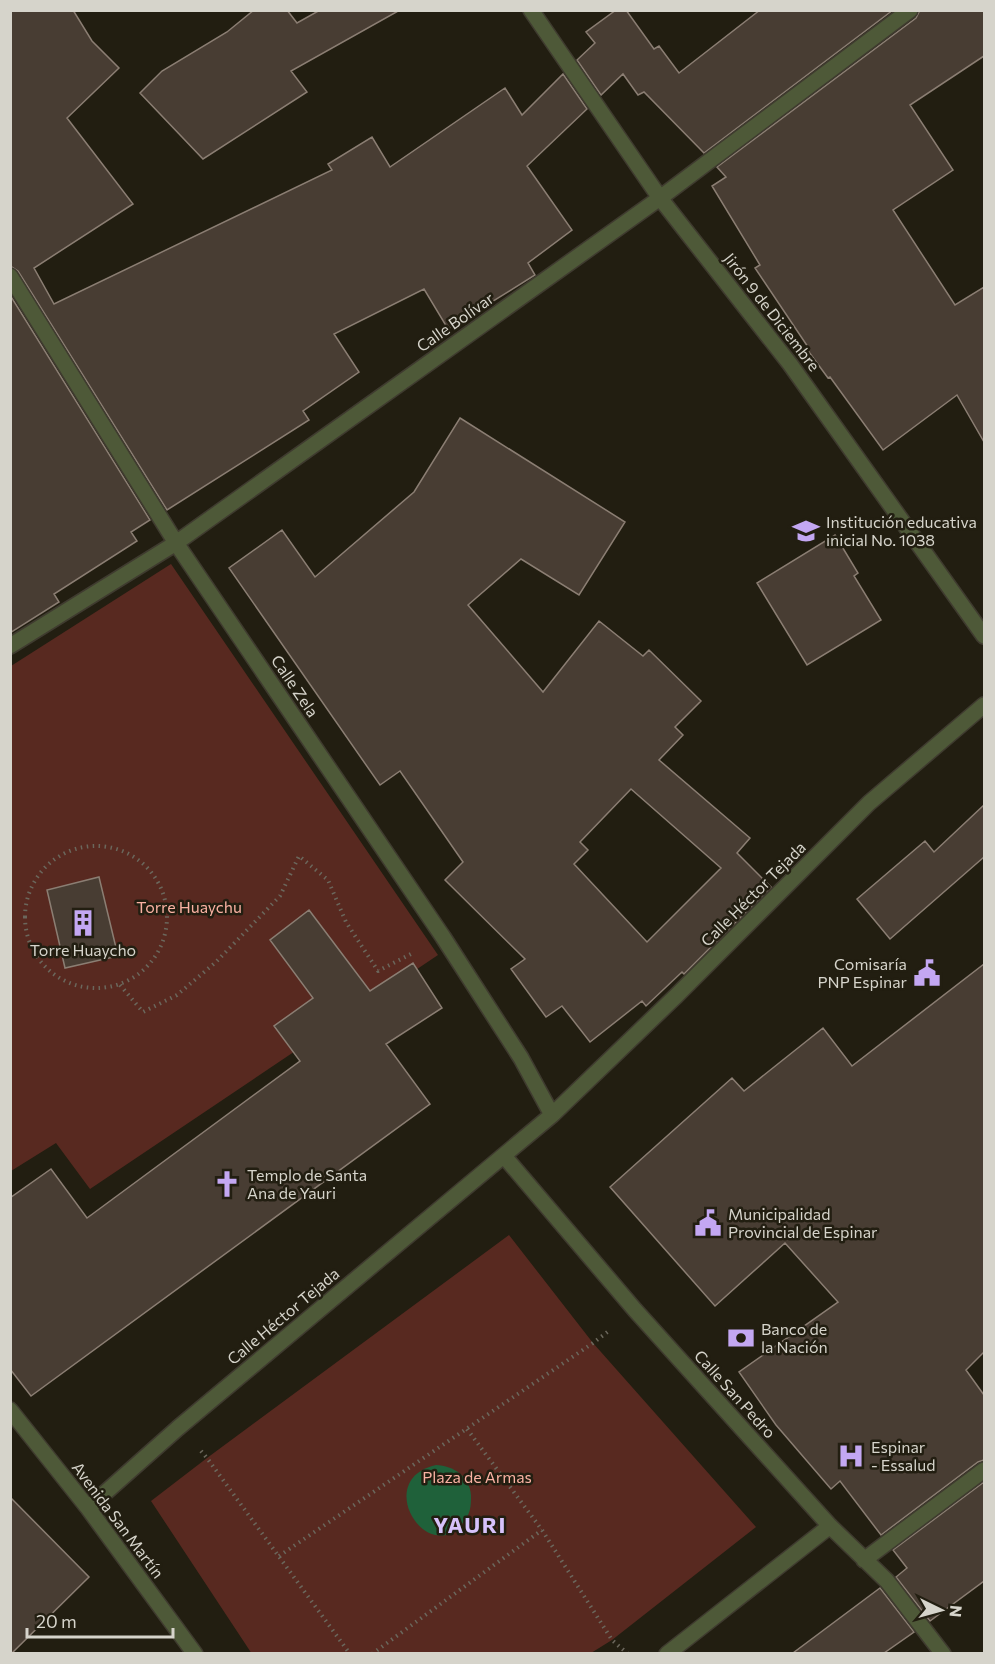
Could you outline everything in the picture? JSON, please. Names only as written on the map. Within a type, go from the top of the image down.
[{"type":"street","name":"Jirón 9 de Diciembre","points":[[531,10],[660,198],[790,364],[984,636]]},
{"type":"street","name":"Calle Bolívar","points":[[10,646],[176,543],[660,198],[910,10]]},
{"type":"street","name":"Calle Zela","points":[[10,276],[176,543],[443,937],[521,1058],[552,1115]]},
{"type":"street","name":"Calle Héctor Tejada","points":[[88,1508],[178,1428],[552,1115],[684,988],[869,803],[984,705]]},
{"type":"street","name":"Calle San Pedro","points":[[504,1156],[635,1311],[830,1526],[887,1581],[943,1653]]},
{"type":"street","name":"Avenida San Martín","points":[[10,1410],[88,1508],[195,1653]]},
{"type":"street","points":[[864,1560],[984,1470]]},
{"type":"street","points":[[667,1653],[830,1526]]},
{"type":"path","points":[[105,846],[126,852],[143,864],[159,883],[166,906],[166,930],[158,953],[141,972],[120,985],[96,988],[72,985],[51,972],[35,954],[27,931],[26,906],[33,885],[45,867],[62,854],[83,847],[105,846]]},
{"type":"path","points":[[120,985],[143,1012],[177,995],[216,962],[280,896],[299,856],[328,880],[346,922],[378,971],[443,937]]},
{"type":"path","points":[[279,1556],[593,1343],[635,1311]]},
{"type":"path","points":[[178,1428],[207,1458],[350,1653]]},
{"type":"path","points":[[467,1429],[542,1530],[612,1640],[628,1653]]},
{"type":"path","points":[[372,1653],[542,1530]]},
{"type":"green space","name":"Torre Huaychu","points":[[171,564],[438,955],[90,1189],[56,1143],[11,1171],[11,666]]},
{"type":"green space","name":"Plaza de Armas","points":[[509,1235],[593,1343],[756,1527],[612,1640],[591,1653],[252,1654],[151,1501]]},
{"type":"shaded area","points":[[436,1465],[449,1467],[460,1473],[470,1488],[471,1495],[467,1517],[453,1532],[438,1535],[424,1530],[413,1518],[407,1503],[408,1488],[417,1474]]},
{"type":"building","points":[[10,10],[73,10],[92,41],[119,68],[67,118],[133,204],[34,268],[54,304],[332,170],[328,164],[372,137],[390,167],[505,88],[522,115],[563,74],[587,109],[527,166],[572,230],[528,263],[535,275],[448,329],[424,289],[334,334],[359,372],[303,411],[309,420],[167,510],[18,271],[10,266]]},
{"type":"building","points":[[254,10],[287,10],[297,23],[320,10],[400,10],[291,71],[307,92],[203,159],[140,93],[162,71],[227,32]]},
{"type":"building","points":[[616,10],[626,10],[654,49],[659,46],[679,73],[760,10],[893,10],[704,153],[644,92],[638,95],[623,74],[601,95],[577,60],[595,43],[586,32]]},
{"type":"building","points":[[920,10],[984,10],[984,56],[910,105],[953,170],[893,210],[955,305],[984,287],[984,442],[957,395],[883,450],[806,348],[808,347],[755,268],[760,265],[712,186],[726,177],[717,167],[916,18]]},
{"type":"building","points":[[10,295],[150,520],[131,532],[137,541],[54,594],[59,602],[10,633]]},
{"type":"building","points":[[460,418],[625,522],[579,595],[521,559],[468,605],[543,692],[599,621],[643,656],[649,650],[701,701],[675,727],[683,735],[659,760],[750,838],[737,853],[771,887],[684,974],[682,972],[646,1006],[642,1001],[590,1042],[562,1006],[546,1017],[511,969],[525,959],[445,880],[463,862],[400,771],[380,785],[229,568],[282,530],[315,577],[414,492]],"holes":[[[631,789],[721,868],[647,942],[574,864],[588,850],[580,842]]]},
{"type":"building","points":[[835,535],[858,573],[854,576],[881,620],[807,665],[757,583]]},
{"type":"building","points":[[984,805],[984,857],[890,939],[857,899],[925,841],[934,852]]},
{"type":"building","name":"Torre Huaycho","points":[[99,877],[118,956],[65,968],[47,890]]},
{"type":"building","name":"Templo de Santa Ana de Yauri","points":[[309,910],[370,991],[413,963],[442,1008],[386,1044],[430,1104],[31,1396],[10,1369],[10,1198],[51,1169],[87,1218],[300,1061],[274,1026],[313,998],[270,940]]},
{"type":"building","points":[[984,964],[984,1352],[966,1370],[984,1395],[984,1460],[978,1462],[881,1535],[840,1481],[831,1489],[776,1425],[739,1372],[838,1302],[785,1243],[715,1306],[610,1187],[732,1078],[744,1091],[823,1028],[852,1066]]},
{"type":"building","points":[[984,1482],[984,1581],[930,1621],[896,1577],[907,1568],[893,1550]]},
{"type":"building","points":[[10,1497],[89,1577],[12,1653],[10,1653]]},
{"type":"building","points":[[880,1588],[914,1632],[884,1653],[793,1653]]},
{"type":"place","name":"Institución educativa inicial No. 1038","points":[[806,531]]},
{"type":"place","name":"Torre Huaycho","points":[[83,923]]},
{"type":"place","name":"Comisaría PNP Espinar","points":[[927,973]]},
{"type":"place","name":"Templo de Santa Ana de Yauri","points":[[227,1184]]},
{"type":"place","name":"Municipalidad Provincial de Espinar","points":[[708,1223]]},
{"type":"place","name":"Banco de la Nación","points":[[741,1338]]},
{"type":"place","name":"Espinar - Essalud","points":[[851,1456]]},
{"type":"district","name":"YAURI","points":[[470,1525]]}]
